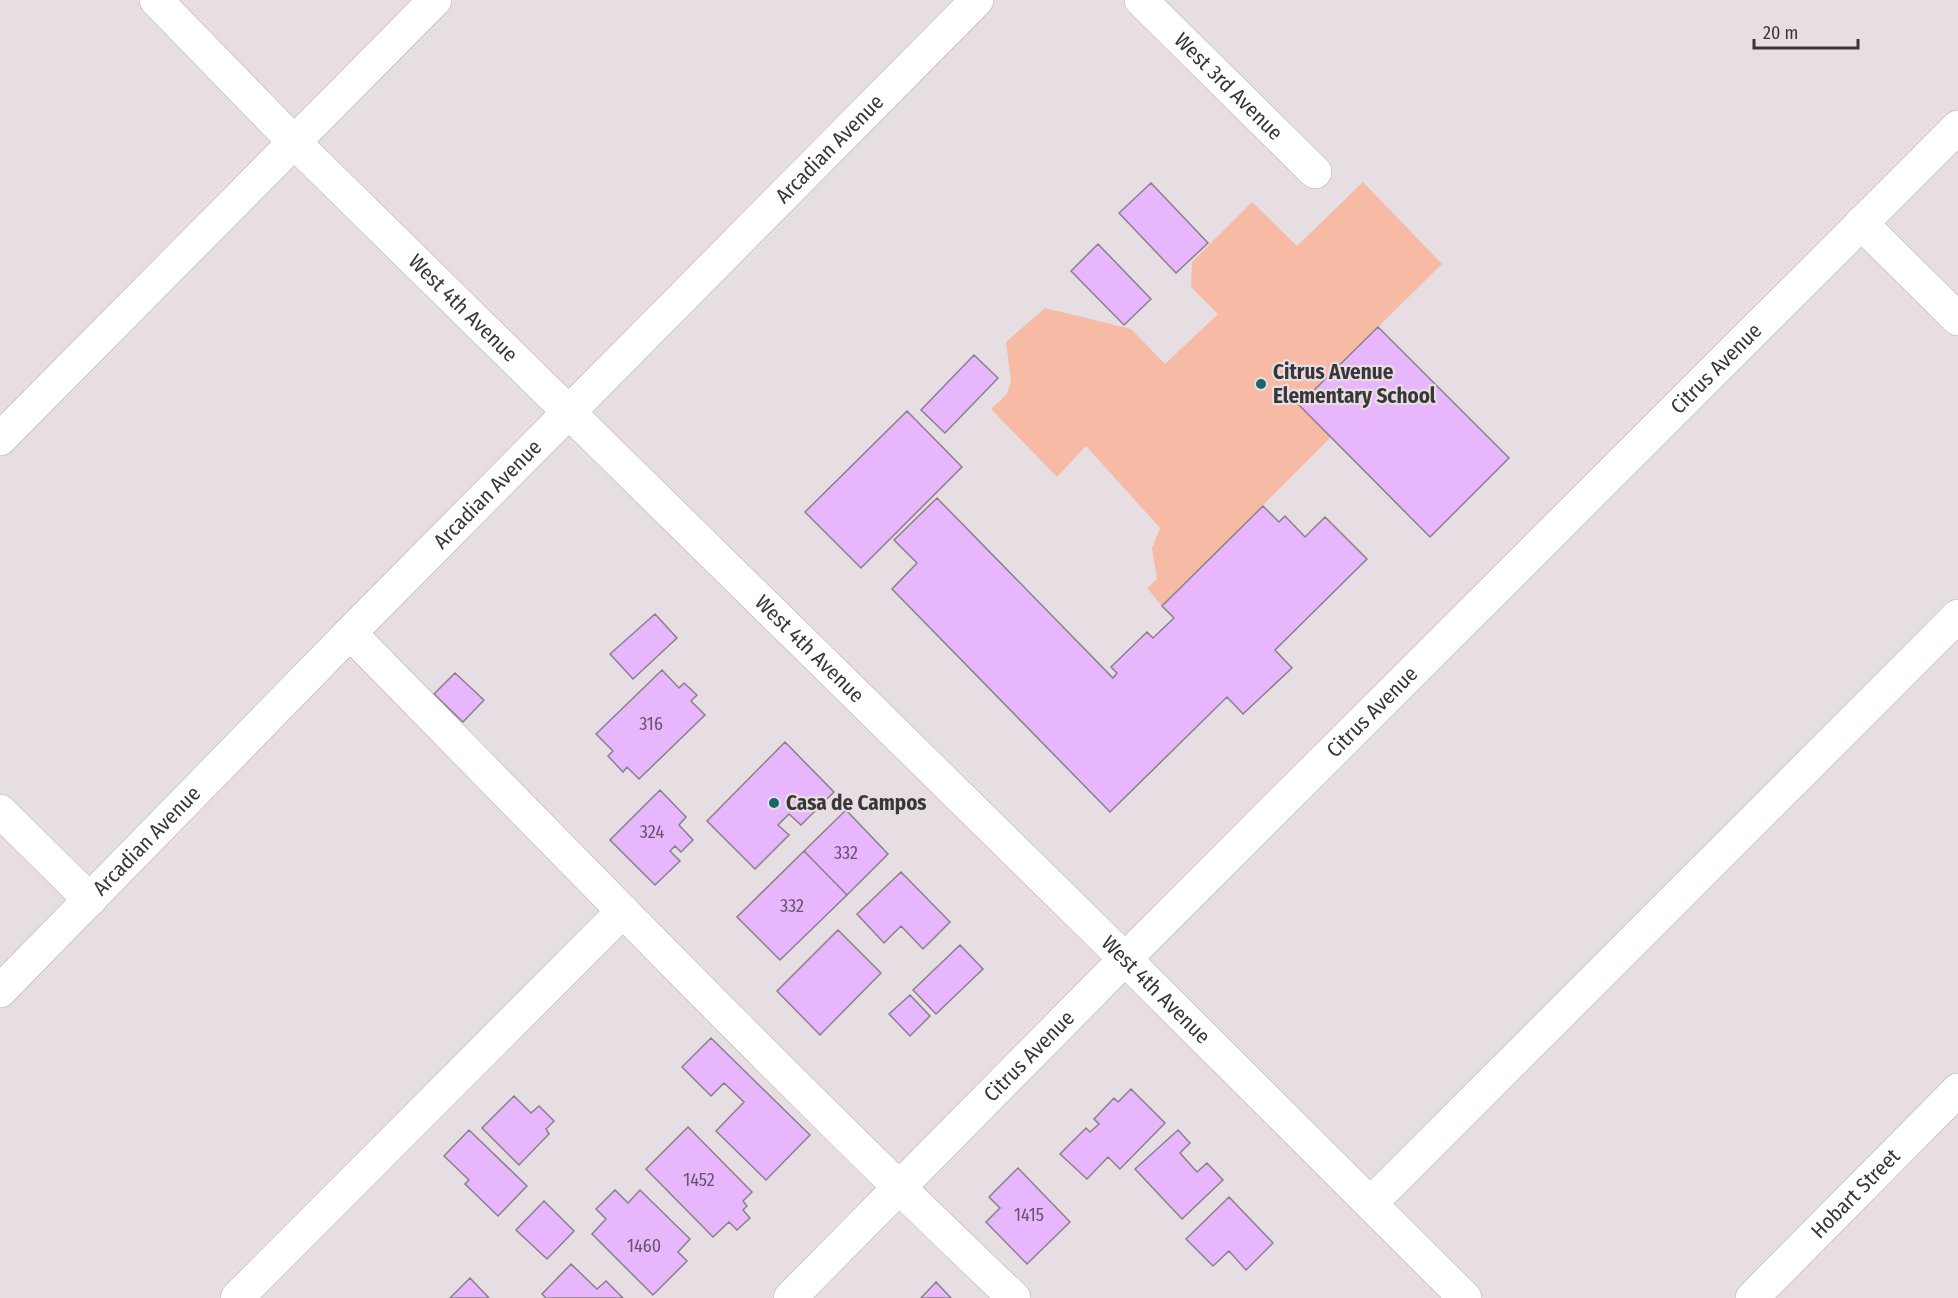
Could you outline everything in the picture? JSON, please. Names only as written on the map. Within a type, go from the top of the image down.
[{"type":"street","name":"West 4th Avenue","points":[[156,0],[294,142],[1125,959],[1465,1298]]},
{"type":"street","points":[[0,440],[435,0]]},
{"type":"street","name":"Arcadian Avenue","points":[[0,991],[350,633],[977,0]]},
{"type":"street","name":"West 3rd Avenue","points":[[1141,0],[1315,172]]},
{"type":"street","name":"Citrus Avenue","points":[[790,1298],[1125,959],[1958,127]]},
{"type":"street","points":[[1861,223],[1958,319]]},
{"type":"street","points":[[1371,1203],[1958,616]]},
{"type":"street","points":[[350,633],[899,1189],[1014,1298]]},
{"type":"street","points":[[0,811],[90,900]]},
{"type":"street","points":[[237,1298],[623,911]]},
{"type":"street","name":"Hobart Street","points":[[1752,1298],[1958,1090]]},
{"type":"shaded area","points":[[1363,182],[1442,264],[1299,405],[1331,437],[1162,606],[1147,588],[1157,579],[1152,548],[1160,528],[1086,446],[1057,477],[991,409],[1007,394],[1011,381],[1006,342],[1045,308],[1131,329],[1165,364],[1218,314],[1191,287],[1192,262],[1252,202],[1297,246]]},
{"type":"building","points":[[1151,183],[1208,243],[1176,273],[1119,213]]},
{"type":"building","points":[[1098,244],[1151,299],[1124,325],[1071,271]]},
{"type":"building","points":[[1378,327],[1509,458],[1430,537],[1299,405]]},
{"type":"building","points":[[974,355],[998,378],[945,433],[921,410]]},
{"type":"building","points":[[907,411],[962,467],[861,568],[805,512]]},
{"type":"building","points":[[937,498],[1113,678],[1117,673],[1111,667],[1147,632],[1153,638],[1174,618],[1162,606],[1263,506],[1279,522],[1285,516],[1305,537],[1325,517],[1367,559],[1275,650],[1292,668],[1243,714],[1227,697],[1110,812],[892,589],[917,563],[894,540]]},
{"type":"building","points":[[655,614],[677,638],[633,679],[610,654]]},
{"type":"building","points":[[662,670],[679,688],[684,683],[697,695],[691,701],[705,715],[639,779],[627,767],[623,772],[608,756],[613,751],[596,734]]},
{"type":"building","points":[[455,673],[484,700],[463,722],[434,694]]},
{"type":"building","name":"Casa de Campos","points":[[785,742],[834,792],[801,825],[789,814],[778,825],[789,835],[755,869],[707,821]]},
{"type":"building","points":[[660,790],[686,817],[679,825],[693,840],[681,852],[675,846],[670,851],[680,861],[655,885],[610,840]]},
{"type":"building","points":[[846,810],[888,854],[847,895],[804,851]]},
{"type":"building","points":[[804,851],[847,895],[780,960],[737,917]]},
{"type":"building","points":[[901,872],[950,922],[923,949],[901,926],[884,943],[857,914]]},
{"type":"building","points":[[838,930],[881,973],[820,1035],[777,991]]},
{"type":"building","points":[[960,945],[983,969],[936,1014],[913,990]]},
{"type":"building","points":[[910,995],[930,1016],[910,1036],[889,1014]]},
{"type":"building","points":[[711,1038],[810,1135],[766,1180],[716,1131],[744,1102],[724,1083],[711,1096],[682,1067]]},
{"type":"building","points":[[1131,1089],[1165,1123],[1120,1169],[1108,1157],[1087,1179],[1060,1154],[1086,1128],[1090,1132],[1099,1124],[1094,1119],[1114,1098],[1118,1102]]},
{"type":"building","points":[[514,1096],[531,1113],[539,1106],[554,1121],[546,1129],[549,1134],[519,1165],[482,1128]]},
{"type":"building","points":[[688,1127],[752,1192],[743,1201],[747,1206],[743,1210],[750,1218],[737,1230],[729,1222],[713,1237],[646,1169]]},
{"type":"building","points":[[469,1130],[527,1186],[498,1216],[465,1184],[469,1180],[444,1156]]},
{"type":"building","points":[[1178,1130],[1190,1143],[1180,1153],[1197,1172],[1207,1163],[1223,1180],[1182,1219],[1135,1169]]},
{"type":"building","points":[[1018,1168],[1070,1222],[1027,1264],[986,1222],[1000,1208],[989,1197]]},
{"type":"building","points":[[615,1190],[628,1203],[640,1190],[690,1239],[678,1252],[687,1261],[653,1295],[592,1234],[606,1219],[596,1209]]},
{"type":"building","points":[[1229,1197],[1273,1243],[1246,1270],[1229,1251],[1213,1266],[1186,1239]]},
{"type":"building","points":[[544,1201],[574,1231],[547,1259],[516,1230]]},
{"type":"building","points":[[571,1264],[597,1289],[606,1281],[623,1298],[546,1298],[542,1294]]},
{"type":"building","points":[[470,1278],[489,1298],[450,1298]]},
{"type":"building","points":[[936,1282],[951,1298],[921,1298]]},
{"type":"place","name":"Citrus Avenue Elementary School","points":[[1261,384]]},
{"type":"place","name":"Casa de Campos","points":[[774,803]]}]
